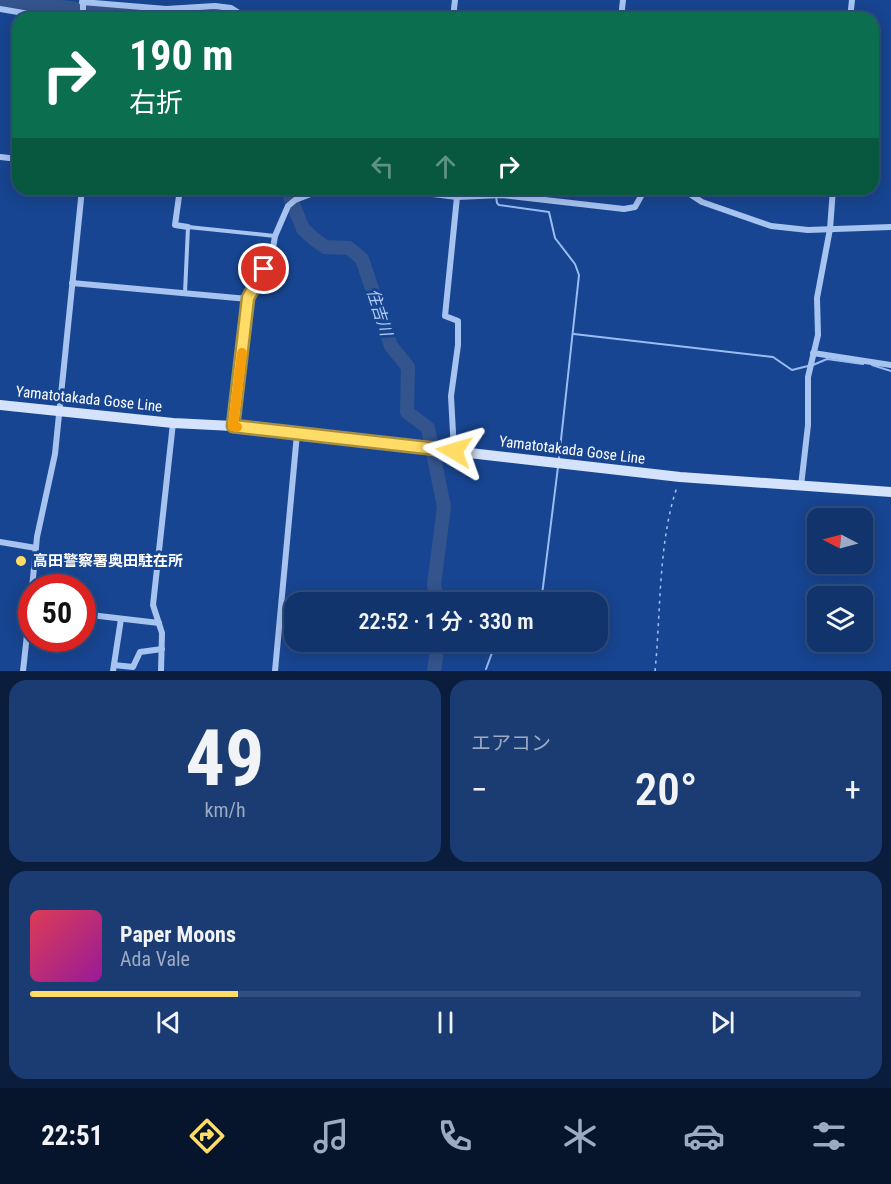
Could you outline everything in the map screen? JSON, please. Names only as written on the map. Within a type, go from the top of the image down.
[{"type":"main road","name":"Yamatotakada Gose Line","points":[[0,405],[173,423],[233,426],[680,477],[891,492]]},
{"type":"street","points":[[83,1],[166,9],[215,6],[231,8],[237,12]]},
{"type":"street","points":[[0,9],[18,12]]},
{"type":"street","points":[[33,574],[36,548],[53,464],[81,195]]},
{"type":"street","points":[[179,195],[175,225],[188,227]]},
{"type":"street","points":[[233,426],[248,298],[272,254],[275,236],[291,203],[310,195]]},
{"type":"street","points":[[449,195],[502,195],[624,209],[635,207],[642,195]]},
{"type":"street","points":[[691,195],[702,202],[771,226],[808,230],[891,228]]},
{"type":"street","points":[[801,486],[808,424],[808,376],[818,335],[817,298],[830,229],[833,195]]},
{"type":"street","points":[[454,451],[451,396],[458,345],[458,321],[445,316],[458,196]]},
{"type":"street","points":[[72,283],[248,298]]},
{"type":"street","points":[[813,353],[891,365]]},
{"type":"street","points":[[161,671],[162,649],[159,623],[153,612],[153,597],[173,423]]},
{"type":"street","points":[[275,671],[297,434]]},
{"type":"street","points":[[0,542],[36,548]]},
{"type":"street","points":[[96,616],[159,623]]},
{"type":"street","points":[[121,619],[113,668],[133,667],[140,652],[162,649]]},
{"type":"street","points":[[23,671],[25,652]]},
{"type":"lane","points":[[185,293],[188,227],[275,236]]},
{"type":"path","points":[[655,671],[664,562],[672,500],[680,477]]},
{"type":"waterway","name":"住吉川","points":[[4,0],[102,12]]},
{"type":"waterway","name":"住吉川","points":[[289,195],[303,229],[314,239],[325,247],[349,248],[362,259],[391,346],[408,367],[407,412],[428,428],[444,507],[434,585],[436,592]]},
{"type":"waterway","points":[[496,195],[499,205],[549,212],[555,238],[575,264],[579,275],[559,458]]},
{"type":"waterway","points":[[574,334],[773,357],[792,370],[808,366]]},
{"type":"waterway","points":[[813,365],[827,359],[863,364]]},
{"type":"waterway","points":[[872,365],[891,371]]},
{"type":"waterway","points":[[542,592],[558,467]]},
{"type":"waterway","name":"住吉川","points":[[434,671],[437,652]]},
{"type":"waterway","points":[[486,669],[492,652]]},
{"type":"slow traffic","points":[[237,427],[233,426],[242,353]]},
{"type":"place","name":"高田警察署奥田駐在所","points":[[21,561]]},
{"type":"route","points":[[264,269],[248,298],[233,426],[454,451]]}]
